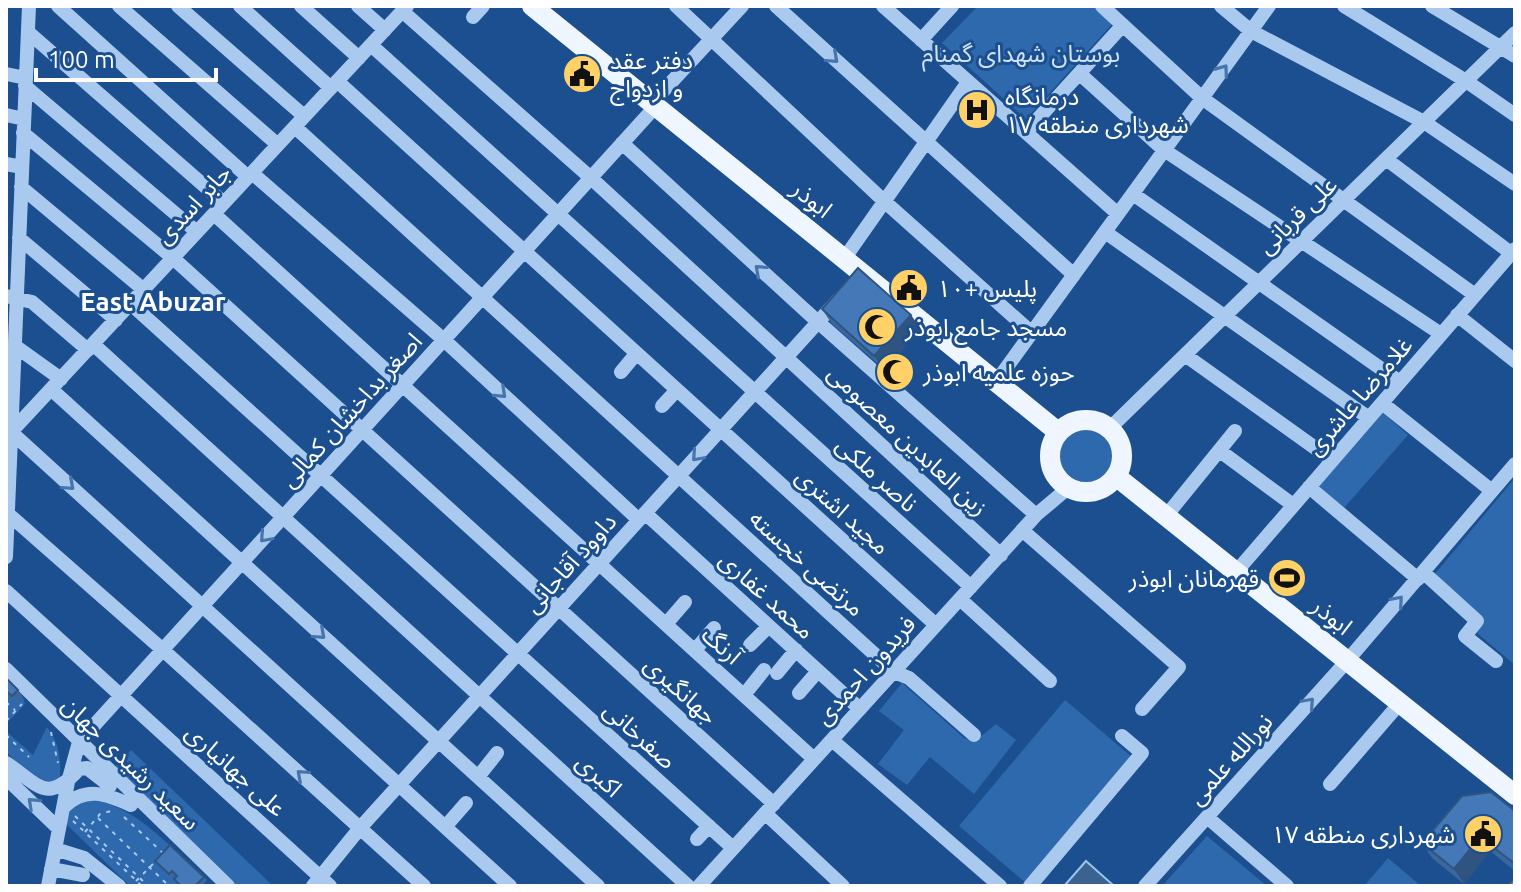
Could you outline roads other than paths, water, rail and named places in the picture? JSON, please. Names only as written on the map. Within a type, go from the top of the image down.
[{"type":"main road","name":"ابوذر","points":[[532,6],[844,259],[853,283],[996,382],[1058,432]]},
{"type":"main road","points":[[1089,420],[1110,428],[1122,447],[1123,457],[1117,477],[1100,491],[1078,492],[1068,488],[1054,473],[1050,463],[1050,452],[1058,432],[1067,425],[1089,420]]},
{"type":"main road","name":"ابوذر","points":[[1117,477],[1515,795]]},
{"type":"street","points":[[6,557],[11,297],[21,187],[29,6]]},
{"type":"street","name":"محمد غفاری","points":[[58,6],[444,340],[860,709]]},
{"type":"street","points":[[119,6],[278,145]]},
{"type":"street","name":"مرتضی خجسته","points":[[178,6],[678,477],[894,672],[909,678],[974,735]]},
{"type":"street","name":"مجید اشتری","points":[[240,6],[523,252],[936,625]]},
{"type":"street","points":[[301,6],[359,58]]},
{"type":"street","points":[[358,6],[385,30]]},
{"type":"street","points":[[676,6],[884,201],[1032,333]]},
{"type":"street","name":"اصغر بداخشان کمالی","points":[[79,742],[591,178],[742,6]]},
{"type":"street","points":[[776,6],[1074,275]]},
{"type":"street","points":[[883,6],[1118,214]]},
{"type":"street","points":[[921,40],[952,6]]},
{"type":"street","points":[[1102,6],[1202,98],[1475,295]]},
{"type":"street","points":[[1221,6],[1251,31],[1424,122],[1515,184]]},
{"type":"street","points":[[996,382],[1269,6]]},
{"type":"street","points":[[1344,6],[1515,115]]},
{"type":"street","points":[[1432,6],[1515,56]]},
{"type":"street","name":"جابر اسدی","points":[[9,432],[405,8]]},
{"type":"street","name":"زین العابدین معصومی","points":[[405,8],[1001,555]]},
{"type":"street","points":[[1026,132],[1123,25]]},
{"type":"street","name":"آرنگ","points":[[28,32],[219,208],[403,385],[814,759]]},
{"type":"street","name":"علی قربانی","points":[[1110,428],[1515,33]]},
{"type":"street","name":"ناصر ملکی","points":[[371,45],[971,587]]},
{"type":"street","points":[[6,74],[26,82],[197,232]]},
{"type":"street","points":[[1080,74],[1164,150],[1441,334]]},
{"type":"street","points":[[844,259],[968,82]]},
{"type":"street","points":[[6,115],[24,126]]},
{"type":"street","name":"جهانگیری","points":[[24,126],[558,608],[769,809],[843,886]]},
{"type":"street","points":[[622,143],[1036,515]]},
{"type":"street","points":[[1386,159],[1513,251]]},
{"type":"street","points":[[6,164],[22,167]]},
{"type":"street","points":[[21,187],[144,290]]},
{"type":"street","points":[[1133,194],[1400,382]]},
{"type":"street","points":[[1105,232],[1369,418]]},
{"type":"street","points":[[15,246],[116,320]]},
{"type":"street","name":"غلامرضا عاشری","points":[[1236,572],[1513,251]]},
{"type":"street","name":"داوود آقاجانی","points":[[321,883],[360,828],[399,784],[853,283]]},
{"type":"street","name":"اکبری","points":[[11,297],[32,302],[90,347],[479,696],[699,885]]},
{"type":"street","name":"صفرخانی","points":[[131,304],[733,848]]},
{"type":"street","points":[[1457,315],[1515,361]]},
{"type":"street","points":[[12,341],[242,563],[598,886]]},
{"type":"street","points":[[621,372],[636,354]]},
{"type":"street","points":[[1185,355],[1332,460]]},
{"type":"street","points":[[662,406],[676,391]]},
{"type":"street","points":[[1382,403],[1492,491]]},
{"type":"street","points":[[1166,516],[1235,431]]},
{"type":"street","points":[[9,432],[510,886]]},
{"type":"street","points":[[1220,451],[1293,505]]},
{"type":"street","name":"نورالله علمی","points":[[1145,886],[1347,661],[1515,464]]},
{"type":"street","points":[[1309,487],[1477,621],[1465,636],[1496,661]]},
{"type":"street","name":"فریدون احمدی","points":[[699,885],[1022,530],[1068,488]]},
{"type":"street","points":[[7,512],[424,886]]},
{"type":"street","points":[[1022,530],[1179,667],[1142,709]]},
{"type":"street","points":[[74,591],[84,579]]},
{"type":"street","name":"علی جهانیاری","points":[[6,591],[321,883]]},
{"type":"street","points":[[960,599],[1050,681]]},
{"type":"street","points":[[666,624],[685,602]]},
{"type":"street","points":[[750,645],[769,626]]},
{"type":"street","points":[[695,650],[714,628]]},
{"type":"street","points":[[744,695],[796,650]]},
{"type":"street","name":"سعید رشیدی جهان","points":[[6,669],[228,886]]},
{"type":"street","points":[[799,693],[818,671]]},
{"type":"street","points":[[1330,784],[1400,703]]},
{"type":"street","points":[[1030,886],[1142,753],[1122,736]]},
{"type":"street","points":[[832,740],[1000,886]]},
{"type":"street","points":[[48,886],[79,742]]},
{"type":"street","points":[[478,777],[497,753]]},
{"type":"street","points":[[6,763],[36,787],[52,790],[68,782]]},
{"type":"street","name":"سعید رشیدی جهان","points":[[68,782],[79,769],[87,768],[126,810],[217,886]]},
{"type":"street","points":[[6,778],[59,829]]},
{"type":"street","points":[[64,809],[77,795],[89,793],[113,797],[126,810]]},
{"type":"street","points":[[445,827],[466,803]]},
{"type":"street","points":[[1207,817],[1287,886]]},
{"type":"street","points":[[697,839],[709,826]]},
{"type":"street","points":[[55,849],[84,858],[119,886]]},
{"type":"street","points":[[51,869],[83,875]]},
{"type":"place","name":"دفتر عقد و ازدواج","points":[[582,74]]},
{"type":"place","name":"درمانگاه شهرداری منطقه ۱۷","points":[[977,110]]},
{"type":"place","name":"پلیس +۱۰","points":[[909,288]]},
{"type":"place","name":"مسجد جامع ابوذر","points":[[877,327]]},
{"type":"place","name":"حوزه علمیه ابوذر","points":[[895,372]]},
{"type":"place","name":"قهرمانان ابوذر","points":[[1287,578]]},
{"type":"place","name":"شهرداری منطقه ۱۷","points":[[1483,834]]},
{"type":"district","name":"East Abuzar","points":[[153,301]]},
{"type":"park label","name":"بوستان شهدای گمنام","points":[[1021,53]]}]
